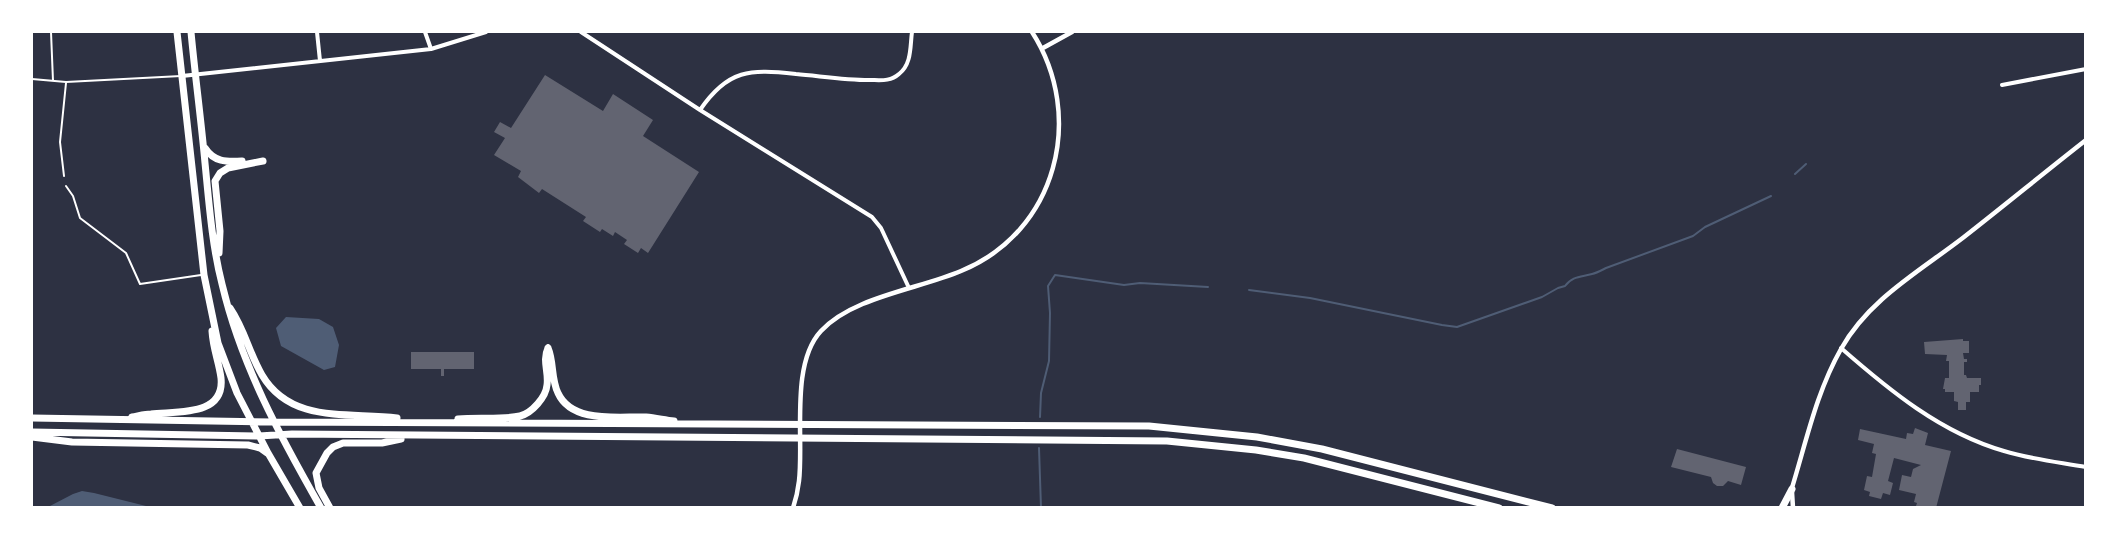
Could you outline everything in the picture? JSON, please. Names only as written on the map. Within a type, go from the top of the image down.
[{"type":"highway","points":[[120,420],[149,414],[198,410],[215,398],[220,388],[221,380],[213,348],[211,314],[204,275],[177,32]]},
{"type":"highway","points":[[191,32],[219,272],[227,304],[250,374],[273,422],[321,507]]},
{"type":"highway","points":[[204,147],[209,155],[218,160],[262,161],[228,168],[220,173],[215,181],[220,231],[219,272]]},
{"type":"highway","points":[[227,304],[241,323],[262,375],[272,389],[284,400],[308,411],[430,422],[476,417],[520,416],[526,414],[539,402],[547,389],[545,356],[548,348],[551,354],[556,390],[564,402],[578,411],[590,415],[649,417],[697,424]]},
{"type":"highway","points":[[211,314],[230,376],[268,453],[300,507]]},
{"type":"highway","points":[[32,418],[273,422],[1149,426],[1212,431],[1322,448],[1552,507]]},
{"type":"highway","points":[[32,432],[259,436],[1167,441],[1256,450],[1304,459],[1499,507]]},
{"type":"highway","points":[[330,507],[319,488],[316,473],[320,462],[333,447],[343,443],[382,443],[416,436]]},
{"type":"highway","points":[[32,437],[72,442],[248,445],[268,453]]},
{"type":"highway","points":[[1784,507],[1792,489]]},
{"type":"street","points":[[317,32],[320,61]]},
{"type":"street","points":[[425,32],[431,49]]},
{"type":"street","points":[[181,76],[431,49],[486,32]]},
{"type":"street","points":[[581,32],[700,110],[872,217],[881,228],[909,288]]},
{"type":"street","points":[[700,110],[711,93],[723,84],[734,77],[755,71],[888,81],[900,74],[908,63],[912,32]]},
{"type":"street","points":[[793,507],[800,481],[803,371],[813,342],[820,331],[849,310],[961,272],[981,262],[1019,231],[1036,207],[1053,168],[1060,131],[1058,94],[1043,48],[1032,32]]},
{"type":"street","points":[[1043,48],[1072,32]]},
{"type":"street","points":[[2002,85],[2085,69]]},
{"type":"street","points":[[1793,507],[1792,489],[1823,385],[1841,348],[1858,325],[1882,297],[1964,237],[2085,140]]},
{"type":"street","points":[[1841,348],[1924,413],[1972,439],[2004,451],[2085,467]]},
{"type":"lane","points":[[51,32],[53,81]]},
{"type":"lane","points":[[32,79],[66,82],[181,76]]},
{"type":"lane","points":[[64,176],[60,142],[66,82]]},
{"type":"lane","points":[[67,188],[73,196],[80,218],[126,253],[140,284],[219,272]]},
{"type":"water","points":[[286,317],[319,319],[333,327],[339,345],[335,367],[324,370],[281,346],[276,328]]},
{"type":"water","points":[[82,491],[94,493],[150,507],[48,507]]},
{"type":"building","points":[[545,75],[603,111],[613,94],[653,120],[643,136],[699,172],[648,253],[641,248],[638,253],[624,244],[627,240],[615,232],[613,236],[602,229],[600,232],[583,221],[586,217],[542,189],[539,193],[518,177],[521,171],[494,155],[505,138],[494,132],[500,122],[511,128]]},
{"type":"building","points":[[1963,339],[1963,341],[1969,341],[1969,353],[1963,353],[1964,359],[1967,359],[1967,362],[1964,362],[1964,375],[1967,378],[1981,378],[1981,385],[1979,385],[1979,392],[1970,392],[1970,402],[1966,402],[1966,410],[1958,410],[1958,402],[1954,401],[1954,392],[1945,392],[1943,389],[1945,378],[1949,378],[1947,355],[1925,354],[1924,342]]},
{"type":"building","points":[[411,352],[474,352],[474,369],[444,369],[444,376],[441,376],[441,369],[411,369]]},
{"type":"building","points":[[1915,428],[1928,433],[1925,445],[1951,451],[1936,508],[1916,506],[1917,503],[1914,502],[1916,494],[1899,490],[1902,475],[1911,477],[1913,469],[1921,465],[1894,458],[1888,481],[1893,483],[1890,495],[1883,493],[1881,499],[1869,496],[1870,492],[1864,490],[1867,476],[1872,477],[1876,454],[1872,453],[1874,444],[1858,440],[1860,429],[1906,439],[1907,433],[1913,434]]},
{"type":"building","points":[[1677,449],[1746,467],[1741,485],[1728,481],[1723,486],[1717,486],[1711,477],[1671,467]]},
{"type":"waterway","points":[[1795,174],[1806,164]]},
{"type":"waterway","points":[[1249,290],[1310,298],[1457,327],[1542,297],[1574,279],[1596,273],[1693,236],[1705,227],[1771,196]]},
{"type":"waterway","points":[[1040,417],[1041,393],[1049,361],[1048,286],[1055,275],[1124,285],[1140,283],[1208,287]]},
{"type":"waterway","points":[[1039,448],[1041,508]]}]
